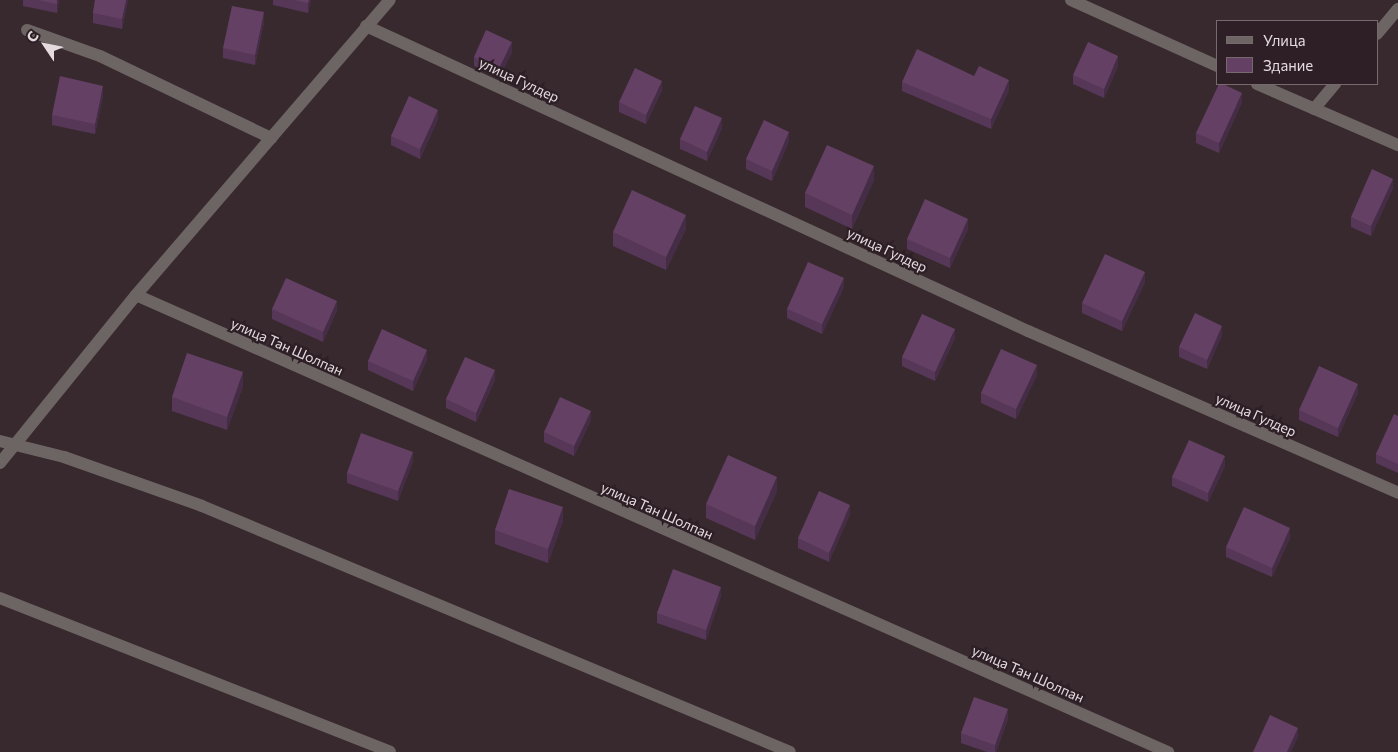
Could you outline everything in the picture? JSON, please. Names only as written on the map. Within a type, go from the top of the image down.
[{"type":"street","points":[[0,463],[136,295],[390,0]]},
{"type":"street","points":[[1071,0],[1216,66]]},
{"type":"street","points":[[1378,33],[1398,8]]},
{"type":"street","name":"улица Гулдер","points":[[366,26],[1028,331],[1398,493]]},
{"type":"street","points":[[27,30],[100,56],[271,138]]},
{"type":"street","points":[[1259,85],[1398,145]]},
{"type":"street","points":[[1314,109],[1334,85]]},
{"type":"street","name":"улица Тан Шолпан","points":[[136,295],[1168,752]]},
{"type":"street","points":[[0,441],[64,457],[202,506],[790,752]]},
{"type":"street","points":[[0,598],[390,752]]},
{"type":"building","points":[[38,0],[57,0],[57,4]]},
{"type":"building","points":[[95,0],[126,0],[122,19],[93,13]]},
{"type":"building","points":[[294,0],[309,0],[308,3]]},
{"type":"building","points":[[232,6],[264,12],[255,55],[223,48]]},
{"type":"building","points":[[486,30],[512,42],[499,68],[474,57]]},
{"type":"building","points":[[1088,42],[1118,56],[1104,89],[1073,75]]},
{"type":"building","points":[[917,49],[974,76],[979,66],[1009,80],[991,119],[902,82]]},
{"type":"building","points":[[635,68],[662,81],[646,115],[619,102]]},
{"type":"building","points":[[60,76],[103,86],[95,124],[52,115]]},
{"type":"building","points":[[1219,85],[1225,85],[1242,93],[1219,143],[1196,133]]},
{"type":"building","points":[[409,96],[438,110],[420,149],[391,136]]},
{"type":"building","points":[[695,106],[722,118],[707,152],[680,139]]},
{"type":"building","points":[[764,120],[789,132],[772,171],[746,159]]},
{"type":"building","points":[[827,145],[874,166],[852,215],[805,193]]},
{"type":"building","points":[[1372,169],[1393,179],[1371,226],[1351,217]]},
{"type":"building","points":[[632,190],[686,215],[666,257],[613,232]]},
{"type":"building","points":[[925,199],[968,219],[950,258],[907,239]]},
{"type":"building","points":[[1105,254],[1145,272],[1122,321],[1082,303]]},
{"type":"building","points":[[808,262],[844,278],[822,324],[787,309]]},
{"type":"building","points":[[286,278],[337,301],[323,332],[272,309]]},
{"type":"building","points":[[1195,313],[1222,326],[1207,360],[1179,347]]},
{"type":"building","points":[[922,314],[955,329],[935,372],[902,357]]},
{"type":"building","points":[[382,329],[427,350],[413,381],[368,361]]},
{"type":"building","points":[[1001,349],[1037,365],[1016,409],[981,393]]},
{"type":"building","points":[[187,353],[243,372],[227,417],[172,397]]},
{"type":"building","points":[[465,357],[495,370],[476,413],[446,399]]},
{"type":"building","points":[[1319,366],[1358,384],[1338,428],[1299,410]]},
{"type":"building","points":[[560,397],[591,411],[574,446],[544,432]]},
{"type":"building","points":[[1394,414],[1398,416],[1398,464],[1376,454]]},
{"type":"building","points":[[361,433],[413,452],[398,491],[347,473]]},
{"type":"building","points":[[1189,440],[1225,456],[1208,493],[1172,477]]},
{"type":"building","points":[[728,455],[777,477],[755,526],[706,504]]},
{"type":"building","points":[[509,489],[563,507],[548,549],[495,530]]},
{"type":"building","points":[[819,491],[850,505],[829,553],[798,538]]},
{"type":"building","points":[[1244,507],[1290,528],[1272,568],[1226,547]]},
{"type":"building","points":[[673,569],[721,587],[706,630],[657,613]]},
{"type":"building","points":[[974,697],[1008,709],[995,745],[961,733]]},
{"type":"building","points":[[1270,715],[1298,728],[1287,752],[1253,752]]}]
